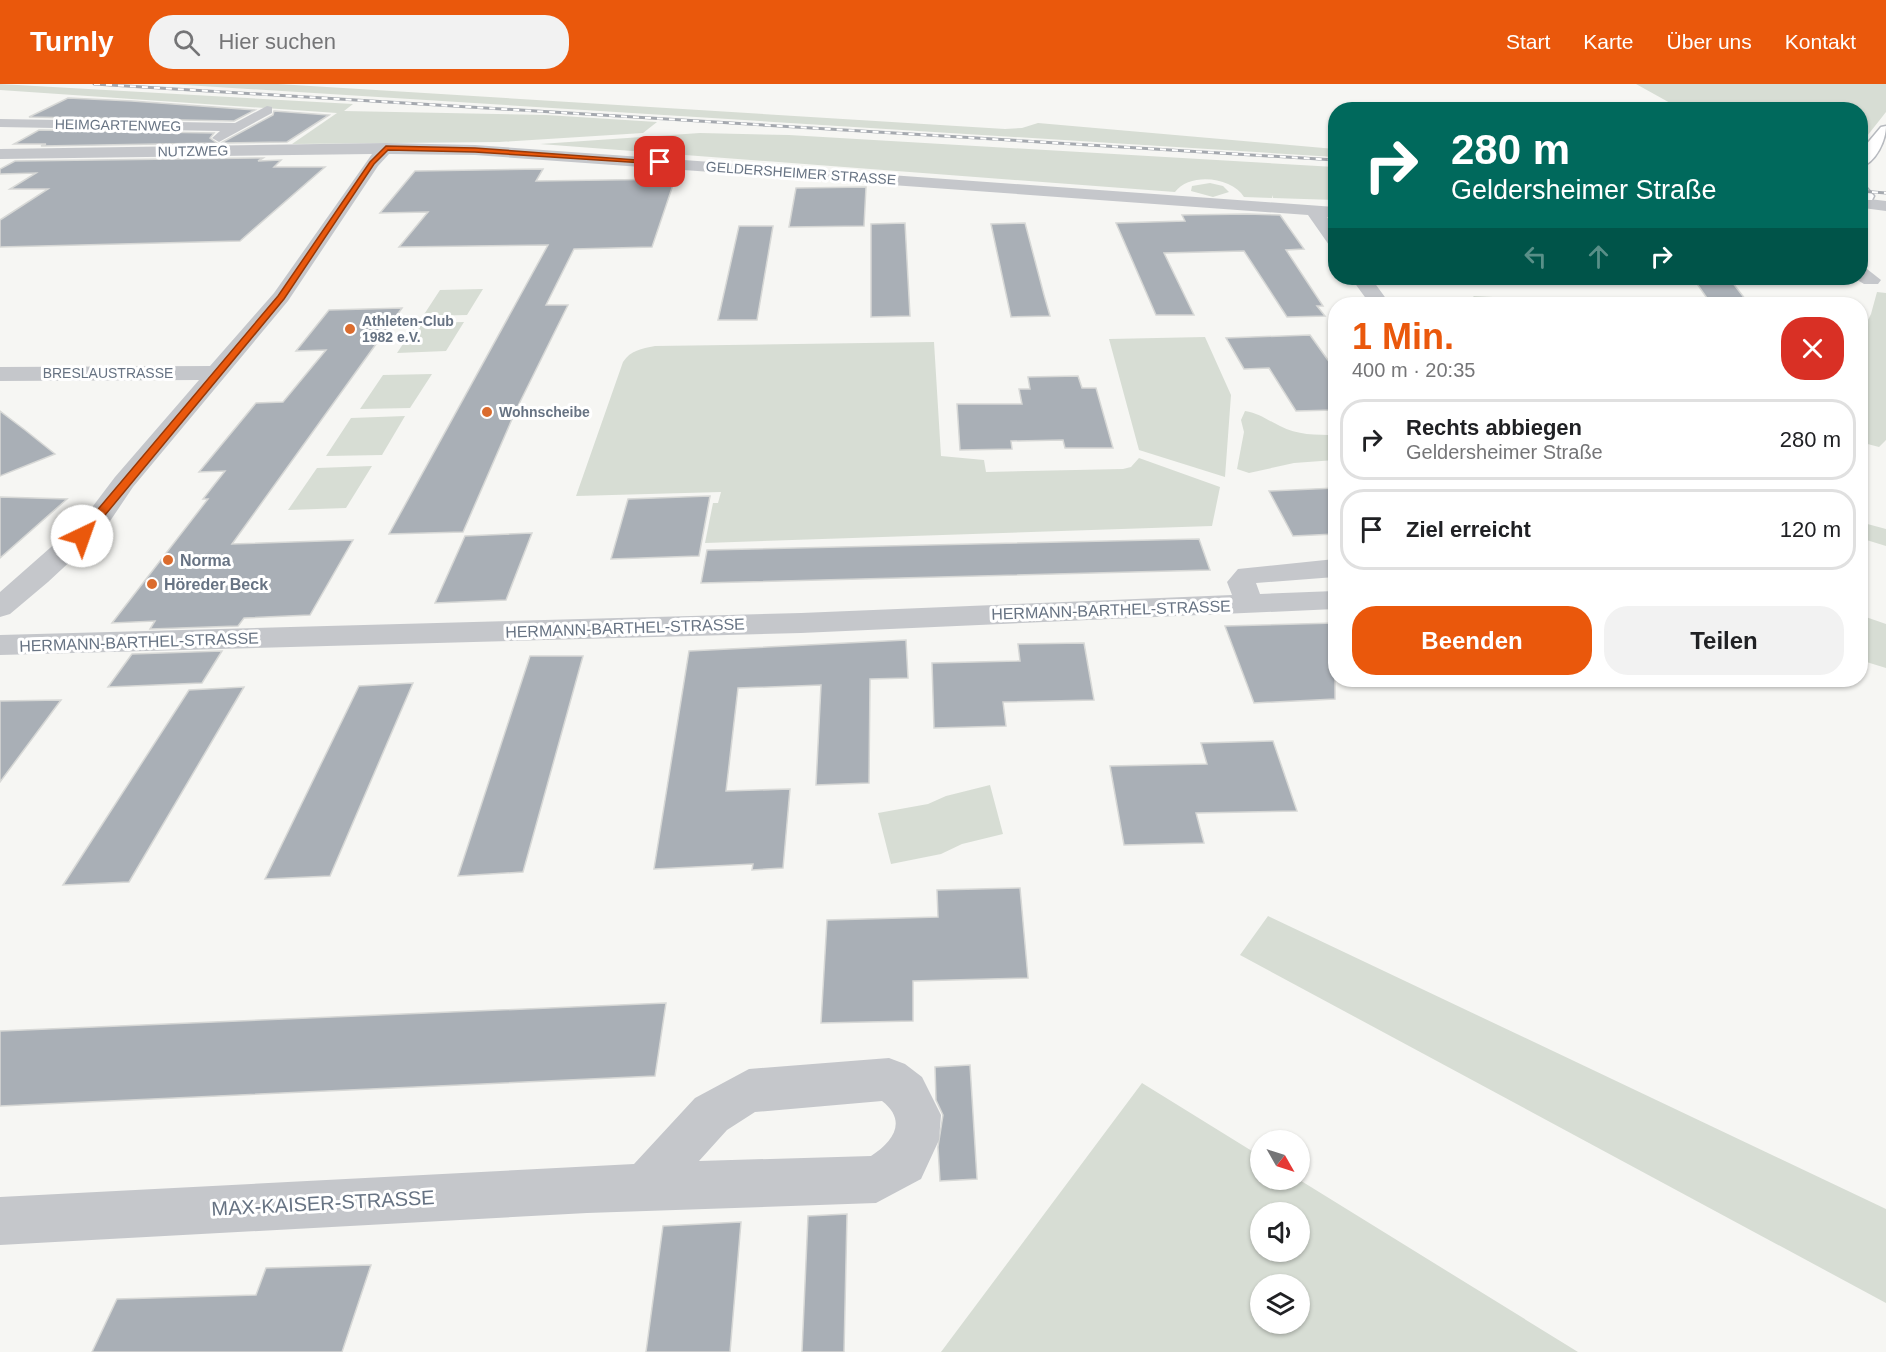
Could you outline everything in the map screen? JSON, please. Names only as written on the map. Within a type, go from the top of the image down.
[{"type":"street","points":[[200,151],[267,110]]},
{"type":"street","name":"HEIMGARTENWEG","points":[[0,123],[237,127]]},
{"type":"street","points":[[1868,152],[1884,133]]},
{"type":"street","points":[[0,607],[46,569],[94,524],[124,482],[281,297],[366,171],[386,148]]},
{"type":"street","name":"NUTZWEG","points":[[0,154],[386,148]]},
{"type":"street","name":"GELDERSHEIMER STRASSE","points":[[386,148],[561,155],[1328,211]]},
{"type":"street","points":[[1178,200],[1174,195],[1179,187],[1188,182]]},
{"type":"street","points":[[1237,189],[1243,195],[1245,205]]},
{"type":"street","points":[[1313,210],[1328,231]]},
{"type":"street","name":"BRESLAUSTRASSE","points":[[0,374],[217,373]]},
{"type":"street","name":"HERMANN-BARTHEL-STRASSE","points":[[1250,604],[1241,582],[1248,575],[1328,569]]},
{"type":"street","name":"HERMANN-BARTHEL-STRASSE","points":[[0,645],[792,624],[1328,600]]},
{"type":"street","name":"MAX-KAISER-STRASSE","points":[[0,1221],[645,1187],[876,1179],[904,1162],[916,1140],[918,1114],[906,1092],[889,1079],[748,1091],[711,1114],[645,1187]]},
{"type":"shaded area","points":[[0,84],[353,104],[344,111],[546,115],[657,122],[643,133],[499,142],[292,144],[337,113],[0,90]]},
{"type":"shaded area","points":[[169,84],[278,84],[1005,129],[1022,128],[1038,123],[1328,148],[1328,157]]},
{"type":"shaded area","points":[[1636,84],[1886,84],[1886,112],[1868,135],[1868,102],[1668,102]]},
{"type":"shaded area","points":[[700,133],[789,135],[1328,167],[1328,200],[1273,198],[1272,195],[1272,198],[1244,197],[1230,185],[1211,180],[1190,182],[1175,192],[540,144]]},
{"type":"shaded area","points":[[1210,183],[1223,186],[1229,192],[1213,197],[1191,191],[1192,186]]},
{"type":"shaded area","points":[[483,289],[467,315],[423,316],[440,290]]},
{"type":"shaded area","points":[[1877,292],[1886,293],[1886,440],[1879,447],[1868,444],[1868,320]]},
{"type":"shaded area","points":[[464,322],[446,351],[397,353],[417,323]]},
{"type":"shaded area","points":[[1205,337],[1231,395],[1225,477],[1139,450],[1109,339]]},
{"type":"shaded area","points":[[934,342],[941,456],[984,460],[986,472],[1123,469],[1131,467],[1139,458],[1220,487],[1212,526],[705,543],[713,503],[718,503],[721,492],[576,496],[623,362],[637,351],[655,346]]},
{"type":"shaded area","points":[[432,374],[410,408],[360,409],[383,375]]},
{"type":"shaded area","points":[[1245,411],[1293,431],[1328,435],[1328,461],[1294,463],[1249,473],[1237,469],[1244,432],[1241,420]]},
{"type":"shaded area","points":[[405,416],[382,455],[326,456],[351,418]]},
{"type":"shaded area","points":[[372,466],[346,508],[288,510],[317,468]]},
{"type":"shaded area","points":[[1868,524],[1886,529],[1886,546],[1868,540]]},
{"type":"shaded area","points":[[1868,618],[1886,624],[1886,668],[1868,662]]},
{"type":"shaded area","points":[[990,785],[1003,834],[962,844],[941,854],[891,864],[878,813],[928,804],[946,796]]},
{"type":"shaded area","points":[[1268,916],[1886,1209],[1886,1303],[1240,955]]},
{"type":"shaded area","points":[[1142,1083],[1250,1150],[1250,1190],[1310,1190],[1310,1186],[1578,1352],[941,1352]]},
{"type":"building","points":[[68,98],[255,110],[234,121],[29,117]]},
{"type":"building","points":[[274,111],[329,115],[287,142],[221,143],[273,115]]},
{"type":"building","points":[[39,130],[214,133],[210,138],[217,143],[41,146],[46,144],[14,144]]},
{"type":"building","points":[[263,158],[258,161],[281,160],[274,167],[325,167],[240,241],[0,247],[0,220],[48,189],[10,189],[36,173],[0,174],[0,169],[15,161]]},
{"type":"building","points":[[543,169],[536,181],[675,179],[652,247],[574,249],[546,305],[568,305],[516,410],[463,532],[389,534],[548,245],[399,247],[428,212],[380,213],[415,171]]},
{"type":"building","points":[[866,187],[864,226],[789,227],[796,188]]},
{"type":"building","points":[[1182,215],[1280,215],[1304,249],[1286,250],[1323,306],[1317,306],[1325,316],[1287,317],[1244,251],[1164,253],[1194,315],[1156,315],[1116,223],[1185,221]]},
{"type":"building","points":[[905,223],[910,316],[871,317],[871,224]]},
{"type":"building","points":[[1025,223],[1050,316],[1011,317],[991,224]]},
{"type":"building","points":[[739,226],[773,226],[757,320],[718,320]]},
{"type":"building","points":[[1698,285],[1734,285],[1744,297],[1706,297]]},
{"type":"building","points":[[402,308],[232,544],[353,540],[310,615],[244,618],[238,626],[150,629],[155,621],[112,623],[208,499],[203,499],[225,471],[199,472],[256,403],[283,402],[326,350],[296,351],[329,310]]},
{"type":"building","points":[[1310,335],[1328,360],[1328,410],[1296,411],[1269,368],[1244,369],[1226,338]]},
{"type":"building","points":[[1078,376],[1082,388],[1096,388],[1113,448],[1065,448],[1063,440],[1011,441],[1012,449],[960,450],[957,404],[1022,404],[1019,389],[1030,389],[1028,377]]},
{"type":"building","points":[[0,411],[25,430],[55,454],[0,476]]},
{"type":"building","points":[[1328,488],[1328,534],[1293,536],[1269,491]]},
{"type":"building","points":[[710,496],[699,556],[611,559],[628,499]]},
{"type":"building","points":[[0,497],[67,499],[0,558]]},
{"type":"building","points":[[532,533],[506,600],[435,603],[465,536]]},
{"type":"building","points":[[1199,539],[1210,570],[701,583],[707,550]]},
{"type":"building","points":[[1328,623],[1328,687],[1335,687],[1335,699],[1254,703],[1225,626]]},
{"type":"building","points":[[906,640],[908,678],[870,679],[869,783],[816,785],[821,685],[738,688],[726,791],[790,789],[783,868],[752,870],[753,864],[654,869],[689,651]]},
{"type":"building","points":[[1084,643],[1094,700],[1003,702],[1006,726],[934,728],[932,663],[1020,661],[1018,644]]},
{"type":"building","points":[[222,651],[202,683],[108,687],[132,654]]},
{"type":"building","points":[[530,656],[583,656],[523,872],[458,876]]},
{"type":"building","points":[[413,683],[330,876],[265,879],[359,686]]},
{"type":"building","points":[[244,687],[129,882],[63,885],[189,690]]},
{"type":"building","points":[[61,700],[0,782],[0,701]]},
{"type":"building","points":[[1273,741],[1297,811],[1196,813],[1204,843],[1124,845],[1110,766],[1207,764],[1201,743]]},
{"type":"building","points":[[1020,888],[1028,978],[913,981],[913,1021],[821,1023],[827,920],[938,917],[937,890]]},
{"type":"building","points":[[666,1003],[655,1076],[0,1106],[0,1031]]},
{"type":"building","points":[[970,1065],[977,1179],[940,1181],[938,1147],[943,1115],[936,1100],[935,1067]]},
{"type":"building","points":[[847,1214],[844,1352],[802,1352],[808,1216]]},
{"type":"building","points":[[741,1222],[730,1352],[646,1352],[663,1226]]},
{"type":"building","points":[[371,1265],[342,1352],[92,1352],[117,1299],[256,1295],[266,1268]]},
{"type":"railway","points":[[94,84],[1328,160]]},
{"type":"railway","points":[[1868,192],[1886,193]]},
{"type":"place","name":"Athleten-Club 1982 e.V.","points":[[350,329]]},
{"type":"place","name":"Wohnscheibe","points":[[487,412]]},
{"type":"place","name":"Norma","points":[[168,560]]},
{"type":"place","name":"Höreder Beck","points":[[152,584]]},
{"type":"route","points":[[82,536],[94,524],[124,482],[266,317],[327,233],[372,163],[386,148],[475,150],[660,162]]}]
